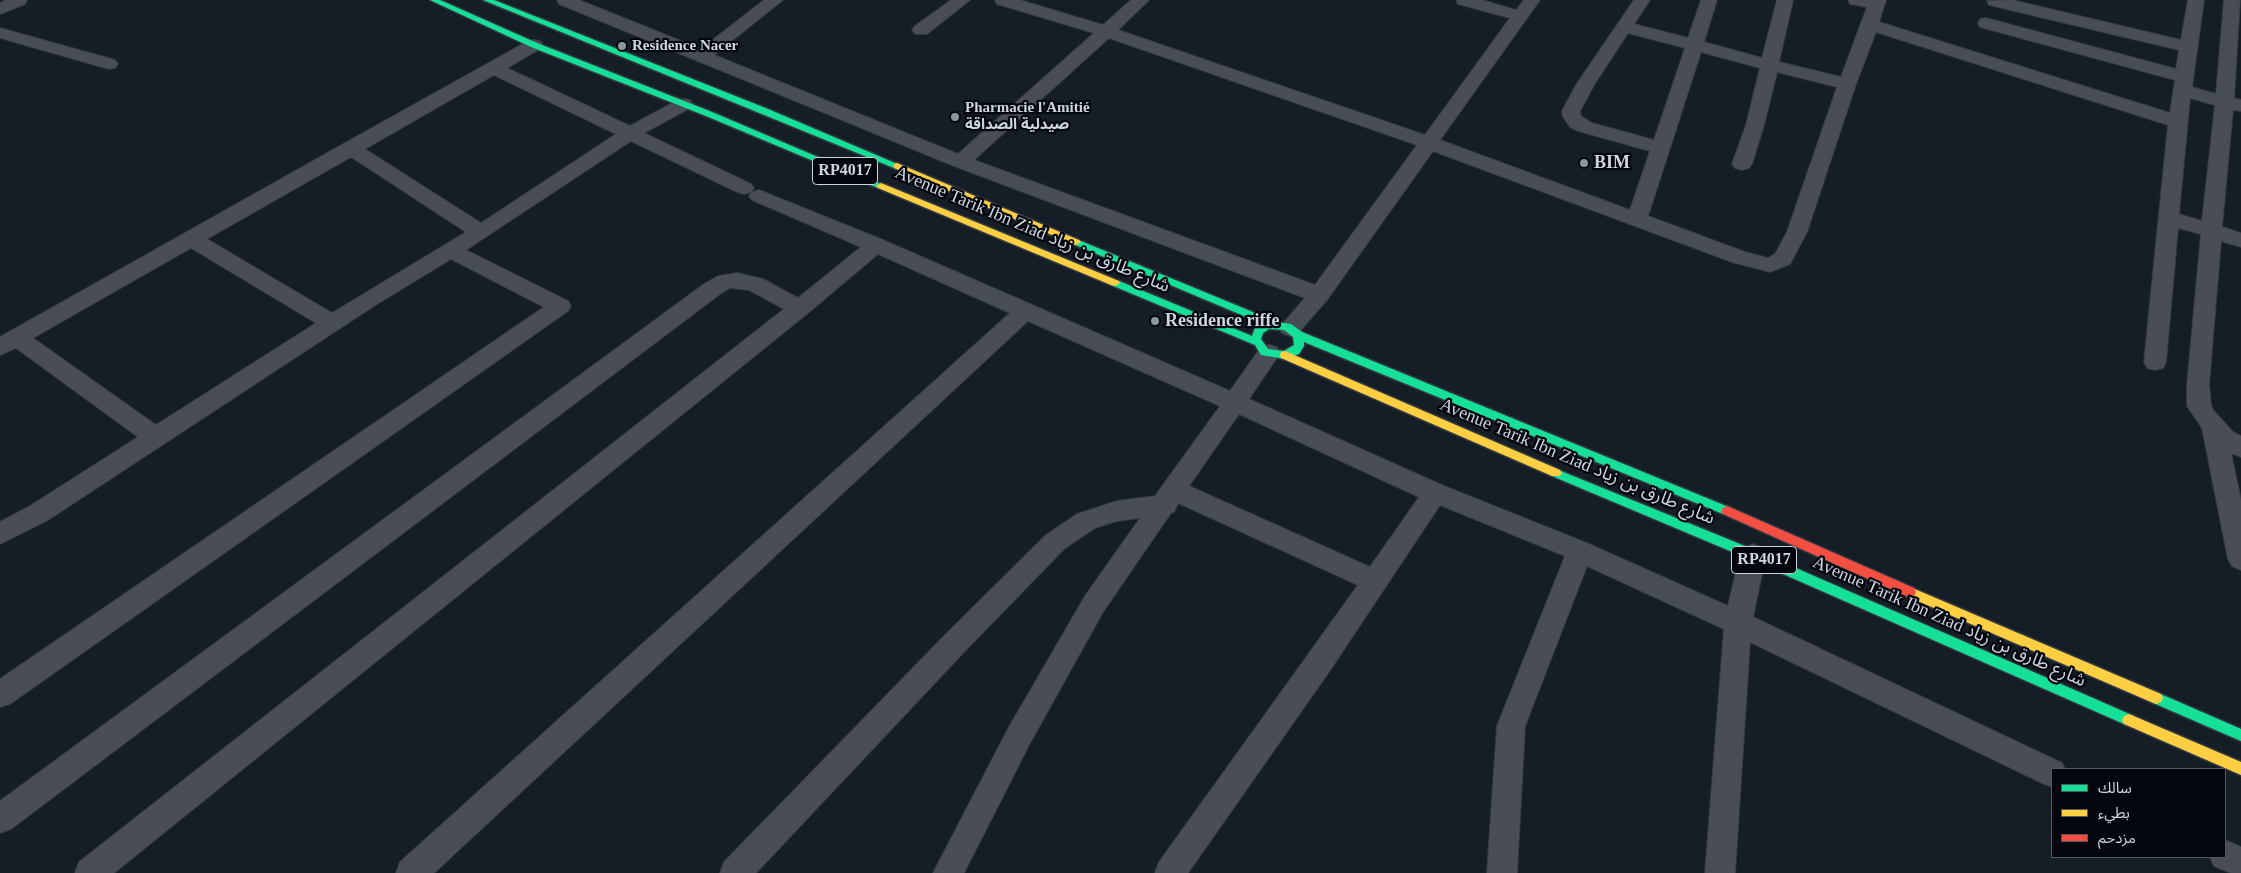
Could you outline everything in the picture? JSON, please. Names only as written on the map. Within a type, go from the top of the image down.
[{"type":"main road","name":"Avenue Tarik Ibn Ziad شارع طارق بن زياد","points":[[434,0],[534,45],[684,104],[1270,350],[1524,460],[1754,555],[2241,770]]},
{"type":"main road","name":"Avenue Tarik Ibn Ziad شارع طارق بن زياد","points":[[487,0],[765,111],[1692,496],[2241,736]]},
{"type":"main road","points":[[1268,326],[1288,329],[1298,346],[1295,351],[1270,350],[1257,336],[1259,331],[1268,326]]},
{"type":"street","points":[[0,9],[19,0]]},
{"type":"street","points":[[565,0],[962,162],[1319,295]]},
{"type":"street","points":[[704,56],[775,0]]},
{"type":"street","points":[[920,30],[962,0]]},
{"type":"street","points":[[1003,0],[1105,31],[1430,143],[1637,220],[1760,264],[1770,265],[1778,263],[1783,259],[1797,232],[1877,2],[1856,0]]},
{"type":"street","points":[[962,162],[1141,0]]},
{"type":"street","points":[[1464,0],[1520,16]]},
{"type":"street","points":[[1288,329],[1319,295],[1532,0]]},
{"type":"street","points":[[1642,0],[1626,27],[1585,85],[1571,111],[1572,117],[1578,124],[1585,127],[1661,148]]},
{"type":"street","points":[[1637,220],[1696,46],[1709,0]]},
{"type":"street","points":[[1742,164],[1754,125],[1785,0]]},
{"type":"street","points":[[1974,58],[1995,1],[2188,47]]},
{"type":"street","points":[[2155,362],[2178,122],[2194,1],[2235,6],[2229,55],[2233,103],[2211,230],[2198,385],[2199,406],[2224,438],[2241,448]]},
{"type":"street","points":[[1986,24],[2184,84],[2233,103]]},
{"type":"street","points":[[1870,25],[2178,122]]},
{"type":"street","points":[[1626,27],[1847,84]]},
{"type":"street","points":[[0,33],[109,64]]},
{"type":"street","points":[[155,437],[9,342],[534,45]]},
{"type":"street","points":[[493,68],[751,192],[1025,310],[1435,493],[1580,551],[1738,623],[2051,772]]},
{"type":"street","points":[[0,534],[39,513],[366,301],[481,232],[629,134],[684,104]]},
{"type":"street","points":[[350,148],[481,232]]},
{"type":"street","points":[[2169,218],[2241,240]]},
{"type":"street","points":[[191,239],[333,323]]},
{"type":"street","points":[[90,873],[800,308],[876,245]]},
{"type":"street","points":[[0,695],[560,306],[451,251]]},
{"type":"street","points":[[0,819],[712,289],[725,282],[737,280],[755,284],[800,308]]},
{"type":"street","points":[[411,873],[1025,310]]},
{"type":"street","points":[[948,873],[1019,736],[1094,604],[1170,498],[1270,350]]},
{"type":"street","points":[[2213,426],[2238,532],[2241,559]]},
{"type":"street","points":[[1170,873],[1321,662],[1435,493]]},
{"type":"street","points":[[735,873],[955,642],[1055,542],[1086,521],[1170,498],[1374,581]]},
{"type":"street","points":[[1502,873],[1511,726],[1580,551]]},
{"type":"street","points":[[1720,873],[1738,623],[1754,555]]},
{"type":"street","points":[[2226,855],[2241,862]]},
{"type":"traffic: fast","points":[[434,0],[534,45],[709,114],[881,186]]},
{"type":"traffic: fast","points":[[487,0],[897,166]]},
{"type":"traffic: fast","points":[[1076,242],[1275,325]]},
{"type":"traffic: fast","points":[[1115,283],[1257,342]]},
{"type":"traffic: fast","points":[[1298,335],[1299,346],[1295,351],[1285,355],[1265,352],[1256,339],[1259,331],[1267,326],[1279,325],[1287,327],[1298,335],[1727,511]]},
{"type":"traffic: fast","points":[[1556,473],[1753,555],[2129,720]]},
{"type":"traffic: fast","points":[[2156,698],[2241,735]]},
{"type":"traffic: slow","points":[[897,166],[1076,242]]},
{"type":"traffic: slow","points":[[881,186],[1115,283]]},
{"type":"traffic: slow","points":[[1285,355],[1556,473]]},
{"type":"traffic: slow","points":[[1910,592],[2156,698]]},
{"type":"traffic: slow","points":[[2129,720],[2241,769]]},
{"type":"traffic: jam","points":[[1727,511],[1910,592]]},
{"type":"place","name":"Residence Nacer","points":[[622,46]]},
{"type":"place","name":"Pharmacie l'Amitié صيدلية الصداقة","points":[[955,117]]},
{"type":"place","name":"BIM","points":[[1584,163]]},
{"type":"place","name":"Residence riffe","points":[[1155,321]]}]
